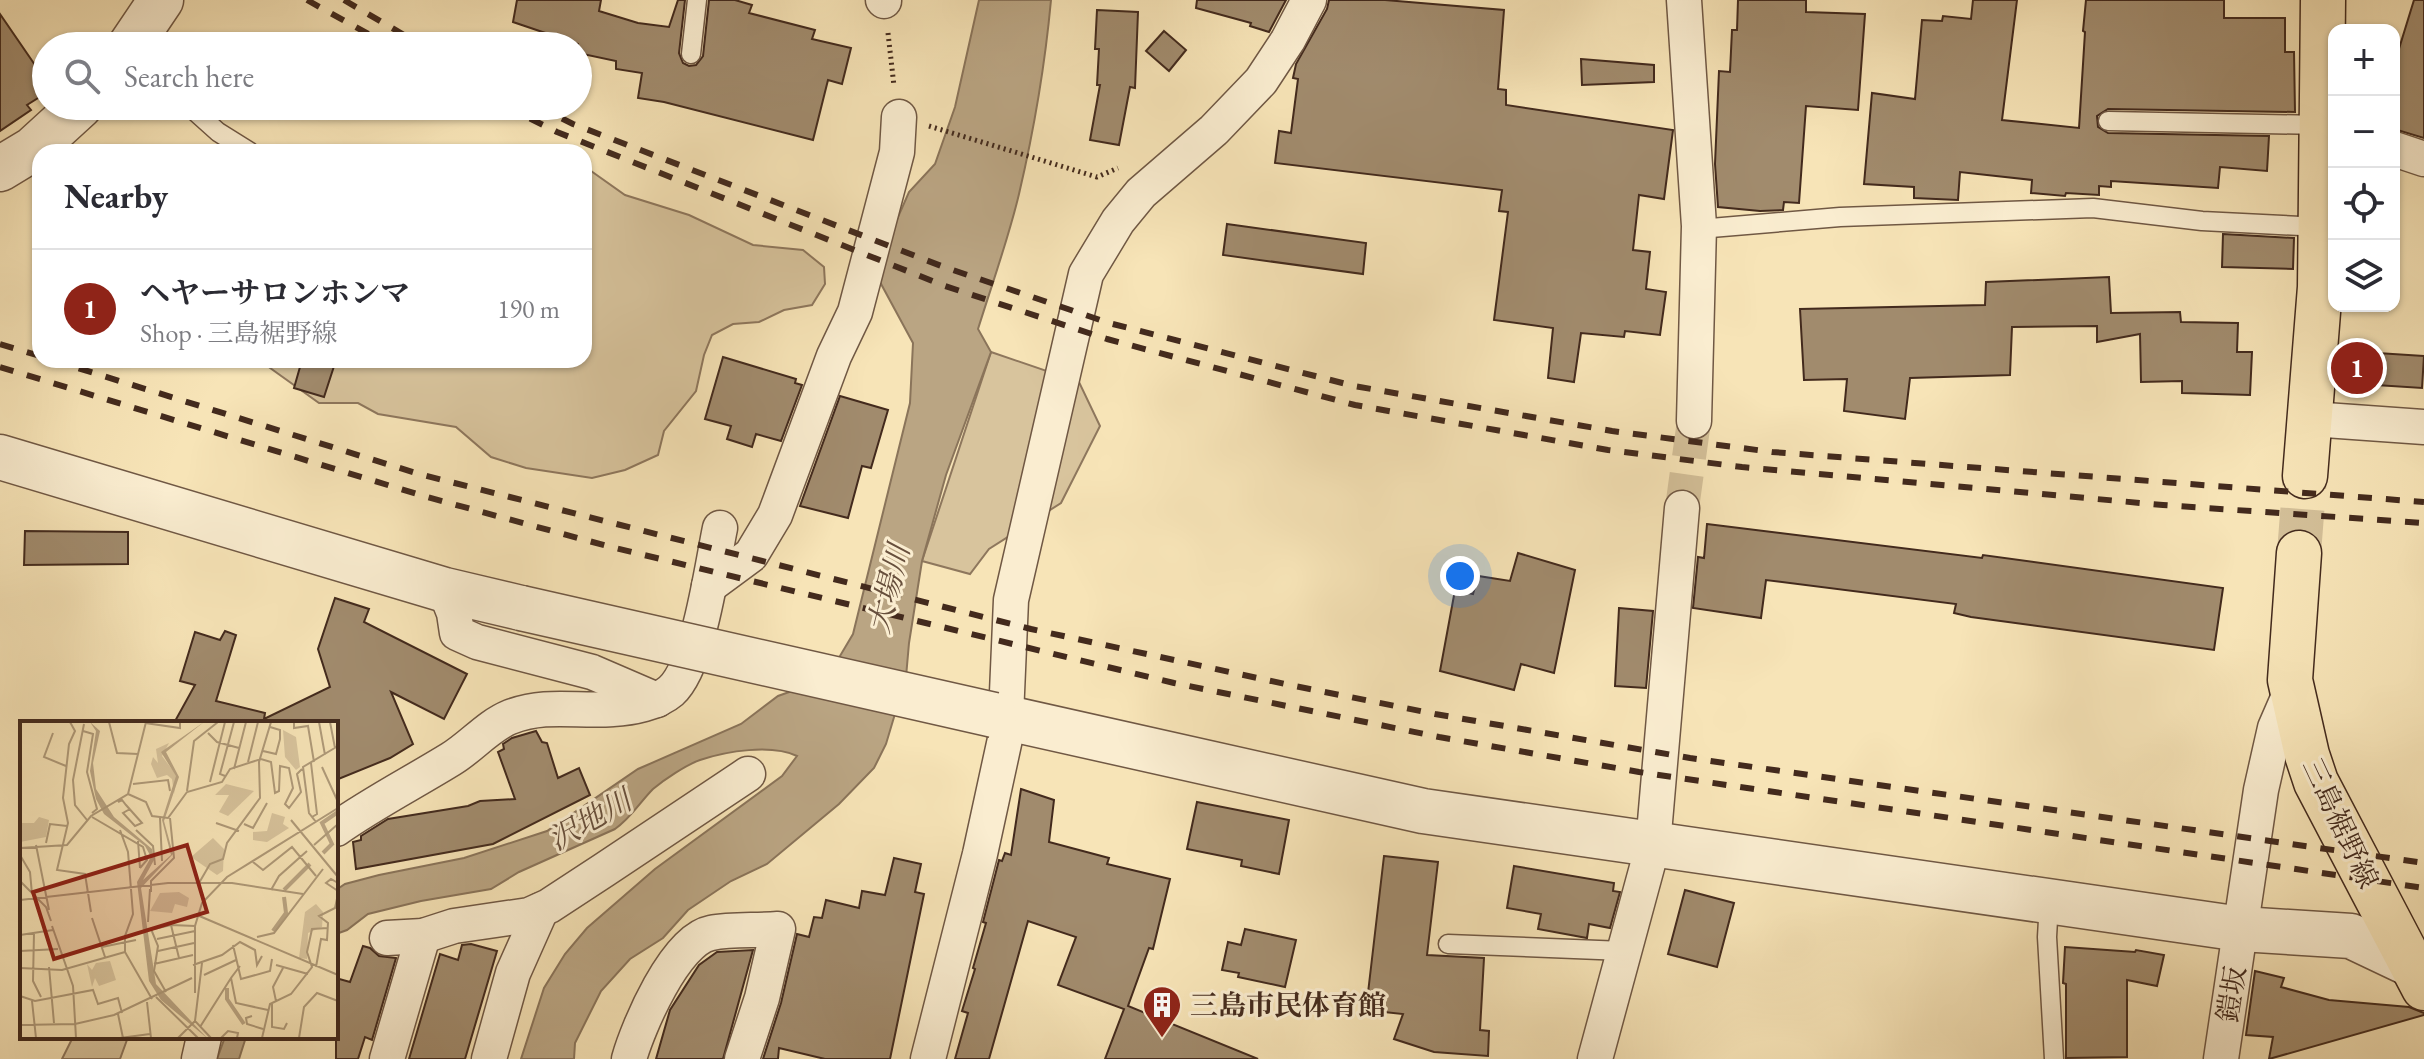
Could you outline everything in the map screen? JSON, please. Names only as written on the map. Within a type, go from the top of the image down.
[{"type":"main road","points":[[2305,476],[2320,287],[2320,227],[2327,127],[2323,0]]},
{"type":"main road","name":"三島裾野線","points":[[2299,553],[2291,661],[2292,689],[2307,755],[2316,782],[2420,974]]},
{"type":"street","points":[[139,32],[161,0]]},
{"type":"street","points":[[928,1059],[980,854],[1001,716],[1011,600],[1086,274],[1118,221],[1141,193],[1214,130],[1261,81],[1309,0]]},
{"type":"street","points":[[1684,0],[1699,229],[1694,421]]},
{"type":"street","points":[[38,144],[65,120]]},
{"type":"street","points":[[709,586],[751,555],[775,515],[834,356],[855,312],[897,152],[912,121]]},
{"type":"street","points":[[0,169],[32,150]]},
{"type":"street","points":[[2400,151],[2424,159]]},
{"type":"street","points":[[2311,419],[2424,427]]},
{"type":"street","points":[[0,457],[445,590],[1423,811],[2241,929],[2351,936],[2420,974]]},
{"type":"street","points":[[1595,1059],[1653,845],[1682,508]]},
{"type":"street","points":[[338,828],[451,760],[509,717],[534,710],[564,707],[613,709],[657,700],[673,689],[689,660],[709,586],[720,528]]},
{"type":"street","points":[[445,590],[454,613],[457,633],[477,642],[592,672],[657,700]]},
{"type":"street","name":"鎧坂","points":[[2221,1059],[2261,790],[2275,728],[2292,689]]},
{"type":"street","points":[[387,938],[423,936],[454,926],[529,915],[541,910],[748,774]]},
{"type":"street","points":[[489,1059],[513,973],[541,910]]},
{"type":"street","points":[[629,1059],[646,1010],[674,964],[696,940],[708,934],[778,929],[762,998],[742,1059]]},
{"type":"street","points":[[387,1059],[423,936]]},
{"type":"street","points":[[199,1059],[204,1039]]},
{"type":"lane","points":[[691,54],[697,0]]},
{"type":"lane","points":[[205,120],[237,144]]},
{"type":"lane","points":[[2108,121],[2327,127]]},
{"type":"lane","points":[[1699,229],[1840,217],[2093,208],[2202,221],[2320,227]]},
{"type":"lane","points":[[2049,902],[2047,937],[2054,1059]]},
{"type":"lane","points":[[1448,944],[1624,951]]},
{"type":"path","points":[[884,0],[912,121],[1055,165]]},
{"type":"shaded area","points":[[592,172],[625,195],[689,215],[753,245],[803,250],[824,267],[825,284],[812,305],[784,310],[759,322],[733,324],[712,335],[696,391],[664,431],[658,455],[625,470],[592,478],[526,468],[491,457],[456,427],[378,414],[358,403],[319,403],[270,368],[592,368]]},
{"type":"shaded area","points":[[991,352],[1079,382],[1100,426],[1061,503],[989,549],[970,574],[922,561]]},
{"type":"shaded area","points":[[72,1039],[127,1039],[120,1059],[62,1059]]},
{"type":"water","points":[[979,0],[1051,0],[1034,122],[1019,194],[978,329],[991,352],[946,475],[922,561],[906,677],[886,744],[874,768],[839,804],[767,864],[731,881],[688,910],[663,938],[630,959],[601,991],[575,1043],[574,1059],[521,1059],[544,988],[565,954],[587,928],[655,869],[782,776],[797,756],[775,750],[749,750],[700,760],[653,789],[615,829],[519,872],[491,889],[368,914],[338,933],[338,889],[379,875],[464,858],[547,831],[638,769],[741,724],[778,696],[812,684],[840,656],[853,634],[910,403],[913,343],[880,282],[894,226],[909,192],[935,164],[955,107]]},
{"type":"water","points":[[224,1039],[245,1039],[239,1059],[217,1059]]},
{"type":"building","points":[[517,0],[601,0],[599,11],[638,23],[669,27],[678,0],[685,0],[679,53],[683,63],[689,66],[696,65],[703,56],[709,0],[735,0],[752,5],[749,13],[815,30],[812,39],[851,48],[842,84],[828,80],[813,140],[638,98],[642,73],[616,69],[616,61],[592,56],[592,32],[543,32],[513,22]]},
{"type":"building","points":[[1197,0],[1286,0],[1269,32],[1250,26],[1251,23],[1196,8]]},
{"type":"building","points":[[1329,0],[1385,0],[1504,10],[1498,89],[1506,90],[1506,105],[1673,130],[1664,199],[1639,195],[1633,250],[1650,252],[1646,289],[1666,292],[1660,335],[1625,331],[1624,337],[1581,333],[1574,382],[1548,378],[1553,328],[1494,320],[1508,212],[1499,211],[1502,190],[1275,163],[1279,131],[1291,133],[1298,79],[1293,78],[1296,64]]},
{"type":"building","points":[[1738,0],[1806,0],[1806,12],[1865,14],[1858,110],[1806,106],[1799,203],[1784,202],[1783,210],[1718,207],[1715,164],[1719,71],[1730,72],[1732,30],[1737,30]]},
{"type":"building","points":[[1973,0],[2017,0],[2002,120],[2079,128],[2086,0],[2224,0],[2224,18],[2285,18],[2285,52],[2294,52],[2295,112],[2108,109],[2097,116],[2098,127],[2108,133],[2269,136],[2267,171],[2220,167],[2218,188],[2111,181],[2111,187],[2099,186],[2099,195],[2066,193],[2065,196],[2031,193],[2032,180],[1960,172],[1958,200],[1914,198],[1914,187],[1864,184],[1872,93],[1915,99],[1922,20],[1942,21],[1943,16],[1971,19]]},
{"type":"building","points":[[2414,0],[2424,0],[2424,138],[2400,131],[2400,46]]},
{"type":"building","points":[[1097,10],[1138,12],[1135,88],[1130,87],[1119,145],[1090,140],[1100,85],[1097,85],[1099,49],[1095,49]]},
{"type":"building","points":[[0,14],[32,61],[32,102],[27,105],[31,110],[0,131]]},
{"type":"building","points":[[1164,31],[1186,50],[1169,71],[1146,51]]},
{"type":"building","points":[[1581,59],[1654,65],[1654,82],[1582,85]]},
{"type":"building","points":[[1227,224],[1366,243],[1363,274],[1223,255]]},
{"type":"building","points":[[2223,234],[2294,238],[2293,269],[2222,267]]},
{"type":"building","points":[[2109,277],[2111,313],[2180,312],[2181,322],[2238,323],[2237,352],[2252,352],[2250,395],[2182,393],[2182,381],[2141,382],[2140,334],[2097,342],[2097,326],[2012,327],[2010,375],[1910,378],[1905,419],[1844,411],[1847,379],[1804,380],[1800,309],[1985,305],[1986,282]]},
{"type":"building","points":[[2346,351],[2424,356],[2422,388],[2345,383]]},
{"type":"building","points":[[723,357],[796,379],[795,383],[802,385],[781,441],[756,434],[752,447],[727,439],[731,426],[705,419]]},
{"type":"building","points":[[300,368],[333,368],[324,397],[294,388]]},
{"type":"building","points":[[840,396],[888,410],[871,468],[862,466],[848,518],[800,506]]},
{"type":"building","points":[[1707,524],[1982,558],[1983,555],[2223,588],[2214,650],[1971,617],[1954,613],[1956,604],[1766,580],[1761,618],[1693,608],[1698,557],[1704,558]]},
{"type":"building","points":[[25,531],[128,532],[128,564],[24,565]]},
{"type":"building","points":[[1518,553],[1575,570],[1554,673],[1521,664],[1514,690],[1440,671],[1455,590],[1473,594],[1478,576],[1510,581]]},
{"type":"building","points":[[335,598],[369,609],[364,622],[467,674],[444,719],[391,692],[413,744],[390,758],[338,779],[338,721],[175,721],[195,685],[180,681],[195,632],[220,640],[225,631],[236,635],[216,701],[265,713],[264,719],[330,687],[318,649]]},
{"type":"building","points":[[1619,608],[1653,611],[1646,688],[1615,686]]},
{"type":"building","points":[[536,731],[542,742],[547,743],[558,778],[579,768],[590,795],[493,844],[356,869],[353,842],[361,840],[361,836],[388,819],[468,806],[480,801],[515,799],[498,752],[512,738]]},
{"type":"building","points":[[1021,789],[1054,800],[1049,842],[1109,858],[1107,864],[1170,879],[1153,949],[1149,948],[1128,1006],[1258,1059],[1105,1059],[1124,1009],[1058,985],[1076,937],[1028,921],[989,1059],[955,1059],[968,1013],[962,1011],[975,969],[999,860],[1002,861],[1005,853],[1011,855]]},
{"type":"building","points":[[1197,802],[1289,820],[1279,874],[1241,866],[1242,860],[1187,849]]},
{"type":"building","points":[[1384,856],[1438,862],[1427,955],[1484,958],[1480,1030],[1489,1031],[1488,1056],[1434,1052],[1394,1039],[1403,1014],[1366,1010]]},
{"type":"building","points":[[894,858],[921,864],[915,892],[924,894],[890,1059],[825,1059],[779,1048],[778,1059],[763,1059],[781,1003],[797,934],[809,937],[814,917],[822,918],[826,900],[859,908],[862,891],[885,895]]},
{"type":"building","points":[[1514,866],[1614,883],[1613,891],[1620,892],[1610,928],[1589,924],[1587,938],[1538,929],[1541,914],[1507,908]]},
{"type":"building","points":[[1685,890],[1734,903],[1717,967],[1668,954]]},
{"type":"building","points":[[1245,929],[1296,940],[1285,987],[1238,977],[1239,973],[1222,970],[1228,942],[1241,945]]},
{"type":"building","points":[[471,944],[497,951],[465,1059],[409,1059],[440,954],[458,960],[462,945]]},
{"type":"building","points":[[363,946],[379,956],[396,958],[372,1040],[365,1037],[358,1059],[336,1059],[338,979],[350,982]]},
{"type":"building","points":[[2065,947],[2136,950],[2164,955],[2157,986],[2127,980],[2127,1057],[2066,1058]]},
{"type":"building","points":[[753,950],[723,1059],[656,1059],[670,1010],[699,965],[717,952]]},
{"type":"building","points":[[2255,971],[2284,978],[2281,987],[2329,1000],[2409,1007],[2424,1015],[2269,1059],[2273,1037],[2246,1035]]},
{"type":"tunnel","points":[[1682,508],[1694,421]]},
{"type":"tunnel","points":[[2299,553],[2305,476]]},
{"type":"railway","points":[[307,0],[365,32]]},
{"type":"railway","points":[[344,0],[399,32]]},
{"type":"railway","points":[[533,120],[587,144]]},
{"type":"railway","points":[[565,120],[944,267],[1109,323],[1354,386],[1612,431],[1772,452],[2424,502]]},
{"type":"railway","points":[[592,146],[945,286],[1107,339],[1355,405],[1608,450],[1742,467],[2163,505],[2424,523]]},
{"type":"railway","points":[[0,344],[32,354]]},
{"type":"railway","points":[[0,367],[427,497],[611,547],[1174,683],[1439,737],[1639,772],[2424,888]]},
{"type":"railway","points":[[78,368],[419,474],[1031,629],[1285,684],[1435,714],[1690,758],[2424,863]]},
{"type":"place","name":"ヘヤーサロンホンマ","points":[[2357,368]]},
{"type":"place","name":"三島市民体育館","points":[[1162,1039]]},
{"type":"water label","name":"大場川","points":[[889,589]]},
{"type":"water label","name":"沢地川","points":[[590,820]]}]
